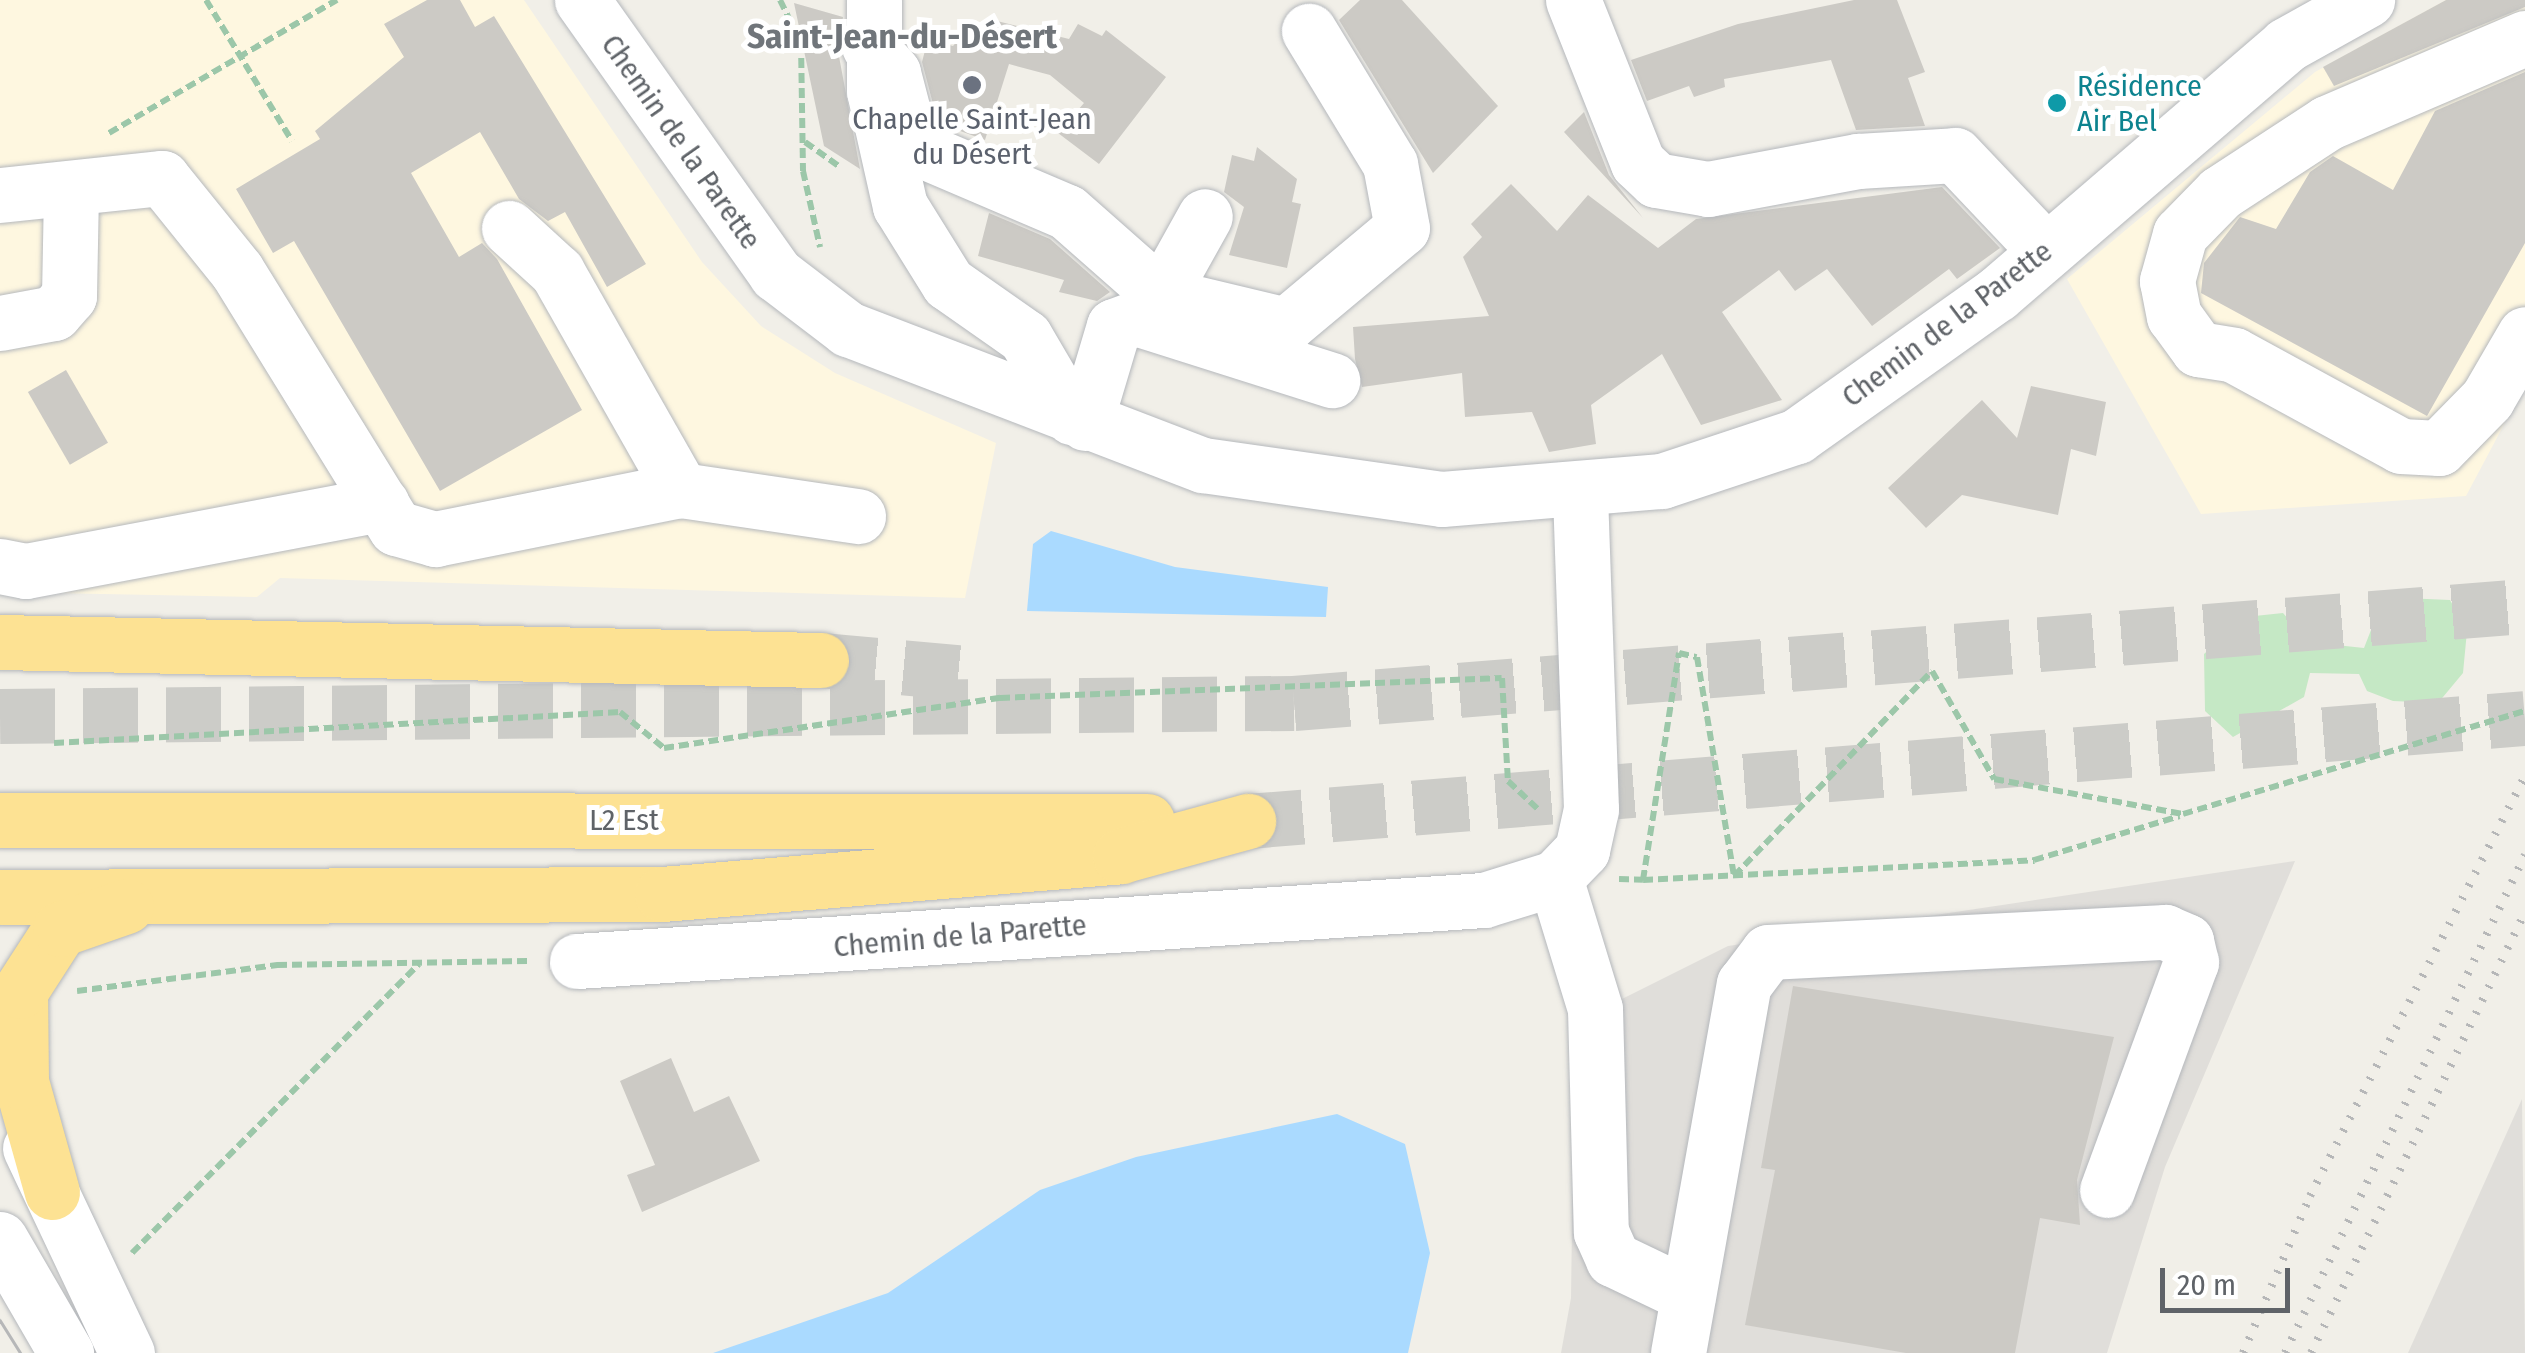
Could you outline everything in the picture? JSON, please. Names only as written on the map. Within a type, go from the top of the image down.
[{"type":"highway","points":[[0,642],[821,660]]},
{"type":"highway","name":"L2 Est","points":[[0,820],[1248,822],[1120,856],[662,894],[162,896]]},
{"type":"highway","points":[[0,897],[162,896]]},
{"type":"highway","points":[[52,1192],[20,1082],[20,991],[60,929],[162,896]]},
{"type":"street","name":"Chemin de la Parette","points":[[582,0],[776,274],[837,322],[1203,466],[1297,484],[1442,499],[1580,493],[1739,461],[1797,436],[2046,251],[2286,46],[2367,0]]},
{"type":"street","points":[[1574,0],[1638,163],[1656,180],[1708,190],[1858,162],[1955,155],[2046,251]]},
{"type":"street","points":[[872,23],[893,73],[912,146],[996,186],[1067,212],[1160,295],[1286,325],[1402,228],[1390,164],[1309,32]]},
{"type":"street","points":[[872,23],[900,206],[948,283],[1024,336],[1078,420]]},
{"type":"street","points":[[2525,38],[2327,123],[2220,194],[2180,234],[2167,280],[2174,316],[2198,349],[2234,355],[2401,446],[2439,448],[2487,399],[2525,334]]},
{"type":"street","points":[[0,195],[162,178],[238,271],[396,528],[435,539],[681,490],[858,516]]},
{"type":"street","points":[[0,323],[54,313],[69,296],[71,189]]},
{"type":"street","points":[[1160,295],[1204,216]]},
{"type":"street","points":[[509,228],[558,272],[681,490]]},
{"type":"street","points":[[1078,420],[1114,326],[1136,318],[1332,380]]},
{"type":"street","points":[[1580,493],[1591,809],[1582,850],[1555,878],[1595,1009],[1601,1232],[1613,1259],[1688,1295]]},
{"type":"street","points":[[0,566],[26,571],[382,504]]},
{"type":"street","name":"Chemin de la Parette","points":[[576,961],[1484,900],[1555,878]]},
{"type":"street","points":[[1678,1353],[1744,984],[1768,952],[2164,932],[2186,941],[2191,962],[2107,1190]]},
{"type":"street","points":[[0,1090],[99,1286],[127,1353]]},
{"type":"street","points":[[0,1239],[66,1353]]},
{"type":"path","points":[[206,0],[292,141]]},
{"type":"path","points":[[104,136],[337,0]]},
{"type":"path","points":[[780,0],[801,43],[803,172],[837,322]]},
{"type":"path","points":[[1643,880],[1680,652],[1697,657],[1734,876]]},
{"type":"path","points":[[1734,876],[1932,670],[1994,779],[2183,814]]},
{"type":"path","points":[[54,744],[620,712],[664,748],[1000,698],[1502,678],[1508,782],[1539,809],[1555,878],[1643,880],[2034,860],[2525,711]]},
{"type":"path","points":[[58,993],[277,965],[576,961]]},
{"type":"path","points":[[99,1286],[420,963]]},
{"type":"shaded area","points":[[0,0],[524,0],[702,262],[761,326],[835,373],[996,443],[965,598],[280,578],[257,597],[0,592]]},
{"type":"shaded area","points":[[2446,0],[2525,0],[2525,385],[2466,496],[2201,514],[2067,279],[2315,72]]},
{"type":"shaded area","points":[[2295,861],[2165,1167],[2107,1353],[1561,1353],[1571,1298],[1575,1011],[1610,1005],[1728,946]]},
{"type":"shaded area","points":[[2522,1099],[2525,1353],[2408,1353]]},
{"type":"green space","points":[[2404,598],[2450,600],[2467,631],[2463,673],[2438,703],[2393,701],[2367,691],[2359,674],[2310,673],[2304,697],[2233,737],[2205,711],[2204,654],[2245,617],[2283,613],[2308,642],[2364,648],[2378,612]]},
{"type":"water","points":[[1051,531],[1175,567],[1328,587],[1326,617],[1027,611],[1033,544]]},
{"type":"water","points":[[1337,1114],[1405,1144],[1430,1253],[1408,1353],[713,1353],[888,1293],[1040,1190],[1136,1157]]},
{"type":"building","points":[[427,0],[460,0],[475,27],[494,16],[646,264],[607,287],[565,212],[548,221],[519,199],[480,132],[411,173],[459,257],[482,243],[497,259],[582,410],[440,491],[294,241],[273,253],[236,189],[320,139],[315,131],[404,57],[384,24]]},
{"type":"building","points":[[1360,0],[1402,0],[1498,106],[1433,173],[1339,20]]},
{"type":"building","points":[[1854,0],[1897,0],[1925,72],[1908,78],[1925,126],[1856,130],[1831,60],[1724,79],[1725,87],[1694,97],[1689,86],[1647,101],[1631,60],[1738,24]]},
{"type":"building","points":[[2446,0],[2525,0],[2525,7],[2334,86],[2323,67]]},
{"type":"building","points":[[794,3],[843,17],[838,51],[860,169],[824,146]]},
{"type":"building","points":[[997,21],[1069,39],[1078,24],[1102,36],[1106,30],[1166,77],[1099,164],[1058,133],[1084,103],[1050,75],[1009,64],[985,140],[938,123],[922,62],[928,39],[953,46],[968,29],[993,35]]},
{"type":"building","points":[[2525,72],[2525,243],[2427,416],[2201,293],[2204,263],[2240,217],[2276,229],[2310,172],[2333,156],[2393,190],[2435,111]]},
{"type":"building","points":[[1584,112],[1609,175],[1643,218],[1564,132]]},
{"type":"building","points":[[1257,147],[1297,179],[1292,202],[1301,204],[1287,268],[1229,255],[1244,207],[1224,192],[1232,155],[1254,161]]},
{"type":"building","points":[[1511,184],[1557,231],[1588,195],[1658,248],[1696,219],[1942,187],[2000,248],[1957,279],[1949,269],[1872,326],[1827,269],[1795,291],[1779,270],[1722,312],[1782,400],[1701,425],[1662,354],[1591,405],[1596,444],[1549,452],[1532,412],[1465,417],[1462,373],[1362,387],[1355,359],[1353,327],[1489,316],[1463,257],[1482,237],[1471,224]]},
{"type":"building","points":[[989,213],[1050,239],[1110,292],[1097,301],[1059,292],[1064,280],[978,256]]},
{"type":"building","points":[[66,370],[108,443],[70,465],[28,392]]},
{"type":"building","points":[[2031,386],[2106,402],[2096,456],[2071,449],[2058,515],[1962,495],[1926,528],[1888,488],[1982,400],[2017,438]]},
{"type":"building","points":[[1793,986],[2114,1037],[2077,1180],[2080,1225],[2040,1218],[2015,1353],[1906,1353],[1745,1325],[1775,1170],[1761,1168]]},
{"type":"building","points":[[671,1058],[694,1112],[729,1096],[760,1161],[642,1212],[627,1175],[655,1165],[620,1081]]},
{"type":"tunnel","points":[[0,716],[1294,703],[2525,606]]},
{"type":"tunnel","points":[[821,660],[977,674]]},
{"type":"tunnel","points":[[1248,821],[2525,718]]},
{"type":"tram line","points":[[0,1320],[21,1353]]},
{"type":"railway","points":[[2243,1353],[2310,1196],[2525,776]]},
{"type":"railway","points":[[2285,1353],[2525,855]]},
{"type":"railway","points":[[2311,1353],[2525,912]]},
{"type":"place","name":"Chapelle Saint-Jean du Désert","points":[[972,85]]},
{"type":"place","name":"Résidence Air Bel","points":[[2057,103]]},
{"type":"district","name":"Saint-Jean-du-Désert","points":[[902,36]]}]
